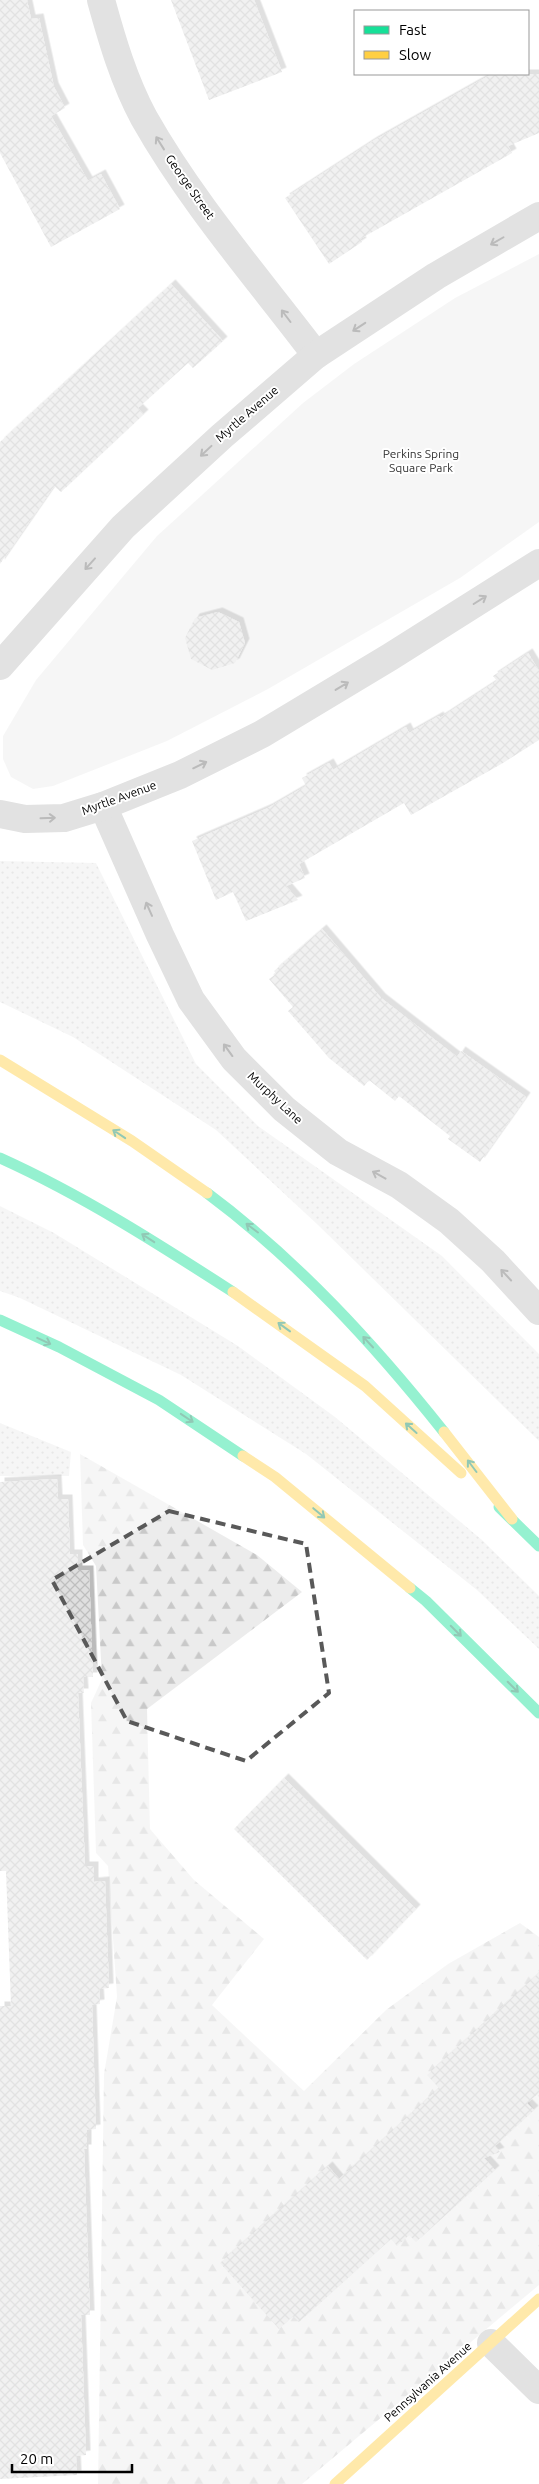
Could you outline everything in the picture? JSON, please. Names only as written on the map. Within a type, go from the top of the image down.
[{"type":"main road","points":[[0,1060],[84,1110],[258,1232],[330,1301],[397,1374],[436,1419],[512,1519]]},
{"type":"main road","points":[[0,1158],[53,1182],[247,1301],[365,1386],[512,1519],[539,1546]]},
{"type":"main road","points":[[0,1320],[59,1347],[159,1400],[276,1477],[426,1601],[539,1714]]},
{"type":"main road","name":"Pennsylvania Avenue","points":[[335,2484],[539,2299]]},
{"type":"street","name":"George Street","points":[[101,0],[116,54],[143,116],[184,182],[316,355]]},
{"type":"street","name":"Myrtle Avenue","points":[[0,666],[124,527],[222,436],[316,355],[436,276],[539,216]]},
{"type":"street","name":"Myrtle Avenue","points":[[0,814],[25,819],[64,818],[103,806],[180,775],[262,734],[538,565]]},
{"type":"street","name":"Murphy Lane","points":[[103,806],[160,935],[192,1000],[234,1059],[284,1109],[338,1152],[399,1185],[449,1221],[493,1261],[539,1311]]},
{"type":"street","points":[[491,2343],[539,2390]]},
{"type":"highlighted area","points":[[169,1511],[306,1544],[329,1693],[246,1761],[127,1721],[52,1580]]},
{"type":"green space","name":"Perkins Spring Square Park","points":[[539,254],[539,522],[460,578],[268,689],[167,741],[53,786],[33,789],[11,777],[3,759],[3,736],[36,680],[157,536],[303,403],[354,364],[455,298]]},
{"type":"green space","points":[[0,861],[96,863],[196,1064],[258,1126],[442,1256],[539,1354],[539,1441],[318,1225],[216,1130],[73,1037],[0,1002]]},
{"type":"green space","points":[[0,1206],[54,1233],[238,1346],[335,1417],[482,1540],[539,1596],[539,1649],[477,1590],[306,1454],[181,1375],[20,1298],[0,1291]]},
{"type":"green space","points":[[0,1423],[71,1452],[69,1476],[0,1476]]},
{"type":"green space","points":[[80,1454],[257,1555],[302,1592],[147,1709],[150,1829],[194,1880],[264,1939],[212,2005],[304,2091],[386,2010],[448,1964],[520,1923],[539,1937],[539,2285],[302,2484],[98,2484],[104,2074],[117,1997],[108,1866],[96,1853],[91,1703],[102,1679],[96,1566],[83,1545]]},
{"type":"building","points":[[0,0],[27,0],[31,19],[39,18],[54,87],[65,108],[51,116],[88,181],[101,174],[120,209],[51,247],[0,153]]},
{"type":"building","points":[[171,0],[254,0],[282,72],[209,100]]},
{"type":"building","points":[[539,74],[539,133],[508,146],[512,153],[360,239],[362,242],[329,264],[285,198],[373,141],[490,75]]},
{"type":"building","points":[[171,284],[223,341],[193,368],[188,363],[138,408],[144,414],[61,492],[54,486],[0,564],[0,442]]},
{"type":"building","points":[[218,612],[239,622],[245,643],[235,663],[212,670],[191,659],[185,638],[195,618]]},
{"type":"building","points":[[528,653],[539,671],[539,740],[503,763],[411,815],[404,803],[299,864],[305,878],[286,886],[298,900],[246,921],[233,892],[216,900],[192,841],[268,808],[306,786],[302,778],[329,763],[333,770],[406,727],[409,733],[439,716],[440,718],[497,681],[493,676]]},
{"type":"building","points":[[322,929],[381,998],[457,1057],[461,1051],[526,1097],[480,1162],[448,1139],[450,1136],[399,1096],[395,1101],[369,1080],[364,1086],[329,1058],[288,1011],[293,1007],[269,979],[276,974],[274,971]]},
{"type":"building","points":[[57,1479],[58,1499],[68,1499],[70,1554],[78,1554],[78,1570],[89,1570],[93,1677],[83,1677],[84,1693],[78,1693],[85,1866],[94,1866],[94,1882],[105,1881],[109,1988],[99,1989],[100,2004],[92,2005],[96,2129],[87,2130],[87,2149],[84,2149],[90,2315],[81,2315],[86,2455],[76,2456],[77,2475],[0,2479],[0,2006],[11,2006],[6,1871],[0,1871],[0,1482]]},
{"type":"building","points":[[284,1778],[416,1909],[367,1960],[234,1829]]},
{"type":"building","points":[[539,1973],[539,2093],[527,2103],[534,2110],[495,2146],[500,2152],[484,2158],[495,2170],[416,2242],[409,2235],[397,2246],[391,2239],[299,2322],[293,2316],[279,2329],[220,2263],[328,2166],[339,2179],[389,2134],[439,2088],[427,2075]]},
{"type":"traffic: fast","points":[[0,1158],[90,1204],[233,1292]]},
{"type":"traffic: fast","points":[[207,1193],[272,1246],[333,1305],[390,1367],[444,1432]]},
{"type":"traffic: fast","points":[[0,1320],[59,1347],[159,1400],[243,1456]]},
{"type":"traffic: fast","points":[[499,1507],[539,1546]]},
{"type":"traffic: fast","points":[[410,1588],[426,1601],[539,1713]]},
{"type":"traffic: slow","points":[[0,1060],[132,1141],[207,1193]]},
{"type":"traffic: slow","points":[[233,1292],[365,1386],[461,1473]]},
{"type":"traffic: slow","points":[[444,1432],[512,1519]]},
{"type":"traffic: slow","points":[[243,1456],[275,1477],[410,1588]]},
{"type":"traffic: slow","points":[[335,2484],[539,2299]]}]
